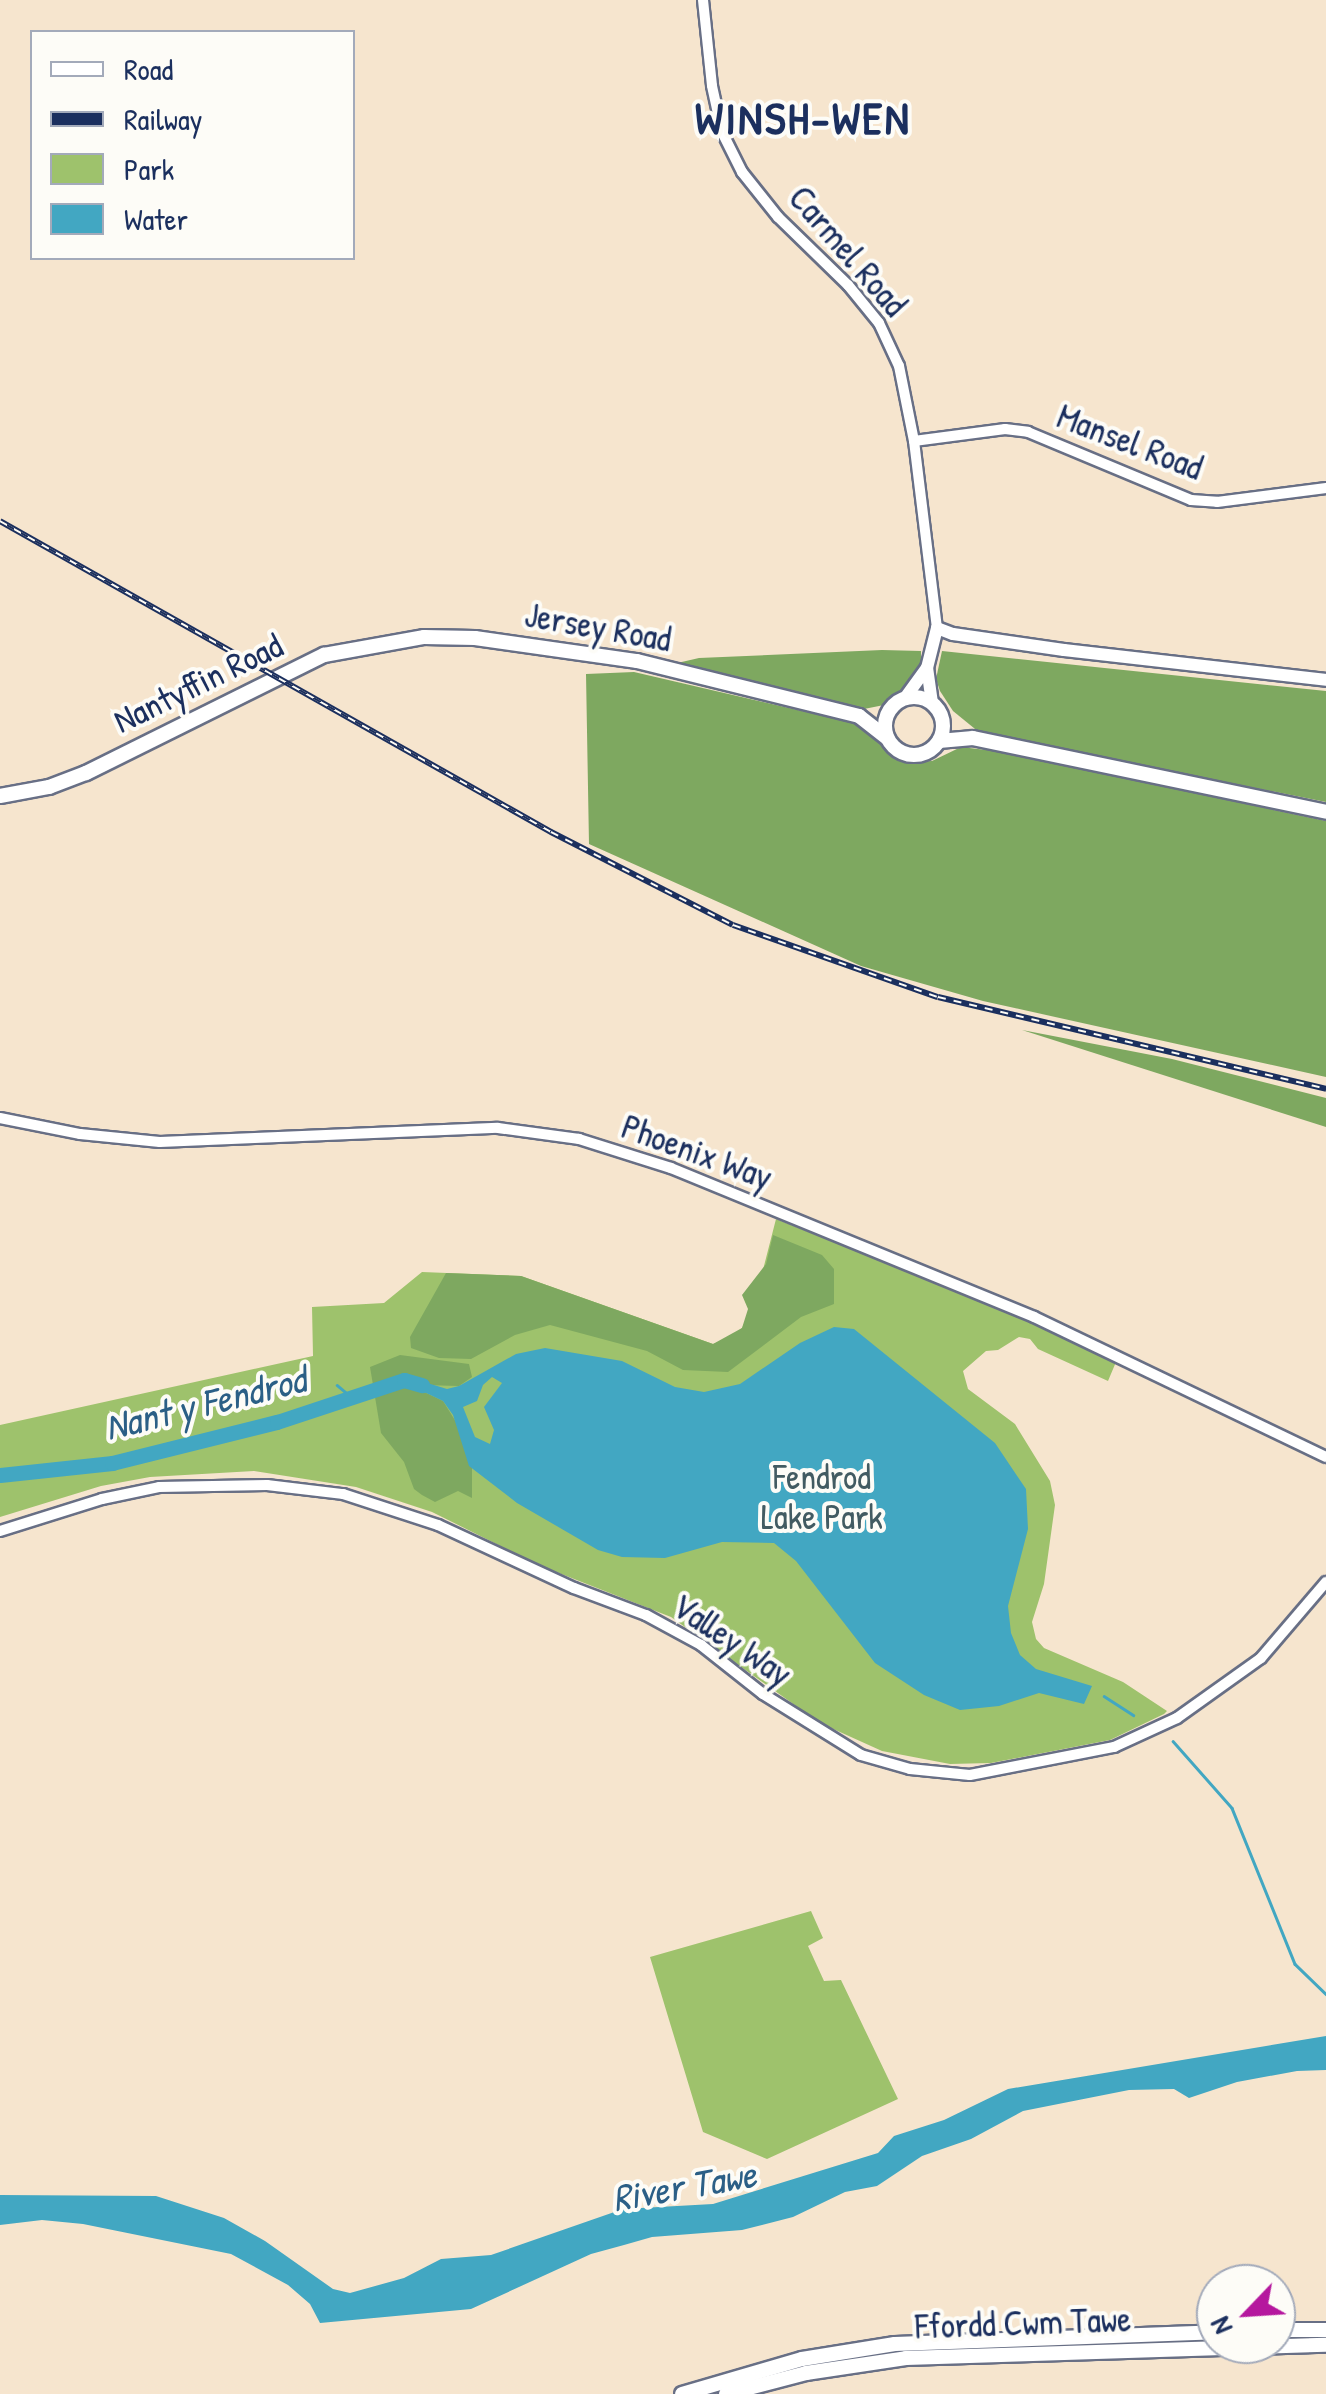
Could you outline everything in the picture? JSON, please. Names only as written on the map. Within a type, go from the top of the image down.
[{"type":"main road","name":"Carmel Road","points":[[932,703],[927,668],[937,628]]},
{"type":"main road","points":[[937,628],[952,634],[1103,656],[1326,680]]},
{"type":"main road","name":"Jersey Road","points":[[324,655],[424,637],[532,644],[637,660],[859,716],[887,738]]},
{"type":"main road","name":"Nantyffin Road","points":[[0,796],[49,787],[99,766],[324,655]]},
{"type":"main road","name":"Carmel Road","points":[[905,698],[927,668]]},
{"type":"main road","points":[[974,738],[942,720],[932,703],[905,698],[890,709],[887,738],[907,754],[926,753],[939,741],[974,738],[1326,812]]},
{"type":"main road","name":"Jersey Road","points":[[859,716],[890,709]]},
{"type":"main road","points":[[939,741],[942,720]]},
{"type":"main road","name":"Nantyffin Road","points":[[0,786],[24,788],[99,766]]},
{"type":"main road","points":[[1296,2330],[1326,2330]]},
{"type":"main road","name":"Ffordd Cwm Tawe","points":[[682,2394],[802,2359],[895,2344],[1196,2333]]},
{"type":"main road","name":"Ffordd Cwm Tawe","points":[[726,2394],[806,2374],[906,2358],[1326,2345]]},
{"type":"street","name":"Carmel Road","points":[[703,0],[712,86],[722,132],[742,172],[778,217],[848,285],[879,322],[899,366],[914,442],[937,628]]},
{"type":"street","name":"Mansel Road","points":[[914,442],[1005,429],[1028,432],[1191,500],[1217,502],[1326,488]]},
{"type":"street","name":"Phoenix Way","points":[[0,1118],[80,1134],[160,1142],[498,1128],[580,1139],[671,1168],[1034,1317],[1326,1457]]},
{"type":"street","name":"Valley Way","points":[[0,1531],[102,1498],[184,1485],[267,1485],[379,1504],[646,1615],[701,1645],[763,1694],[861,1755],[910,1769],[970,1774],[1114,1746],[1177,1718],[1261,1658],[1326,1582]]},
{"type":"green space","points":[[921,651],[921,666],[907,690],[884,705],[864,709],[673,664],[699,658]]},
{"type":"green space","points":[[942,651],[1326,691],[1326,802],[980,733],[953,711],[940,691],[936,679]]},
{"type":"green space","points":[[634,672],[858,724],[904,762],[932,761],[961,747],[995,751],[1326,821],[1326,1077],[983,1001],[861,966],[589,844],[586,674]]},
{"type":"green space","points":[[1022,1030],[1172,1059],[1326,1098],[1326,1127]]},
{"type":"green space","name":"Fendrod Lake Park","points":[[776,1219],[992,1305],[1116,1362],[1108,1381],[1038,1349],[1030,1339],[1019,1337],[998,1350],[986,1351],[963,1371],[968,1389],[1015,1424],[1050,1481],[1055,1505],[1044,1584],[1032,1622],[1036,1639],[1044,1648],[1123,1682],[1167,1711],[1164,1714],[1110,1740],[991,1763],[950,1764],[882,1751],[820,1723],[671,1617],[541,1566],[432,1512],[356,1487],[254,1471],[150,1477],[101,1486],[0,1517],[0,1425],[313,1356],[312,1307],[384,1303],[422,1272],[521,1276],[713,1344],[729,1338],[742,1328],[754,1305]]},
{"type":"green space","points":[[773,1235],[822,1255],[834,1269],[834,1304],[801,1317],[728,1372],[683,1370],[647,1351],[550,1325],[515,1335],[471,1359],[439,1358],[411,1348],[410,1337],[446,1273],[521,1276],[713,1344],[742,1328],[748,1309],[742,1295],[766,1264]]},
{"type":"green space","points":[[400,1355],[469,1364],[472,1377],[459,1386],[422,1385],[422,1391],[443,1401],[461,1430],[472,1468],[472,1498],[458,1491],[435,1502],[422,1495],[414,1489],[404,1462],[381,1433],[370,1367]]},
{"type":"green space","points":[[811,1911],[823,1938],[808,1946],[824,1981],[841,1980],[898,2099],[767,2159],[703,2132],[650,1957]]},
{"type":"water","points":[[834,1327],[854,1329],[995,1443],[1026,1489],[1028,1529],[1008,1606],[1011,1633],[1020,1655],[1036,1669],[1092,1686],[1084,1704],[1039,1693],[999,1706],[960,1710],[924,1695],[875,1663],[796,1561],[774,1543],[722,1542],[665,1558],[622,1557],[598,1550],[517,1503],[469,1466],[453,1415],[443,1401],[422,1391],[424,1382],[447,1389],[459,1386],[516,1354],[545,1348],[622,1361],[675,1387],[704,1392],[740,1384],[800,1343]],"holes":[[[492,1377],[502,1383],[484,1407],[494,1430],[490,1444],[475,1437],[463,1407],[477,1401],[483,1385]]]},
{"type":"water","points":[[1326,2036],[1326,2070],[1237,2082],[1189,2098],[1174,2089],[1129,2090],[1023,2111],[971,2139],[922,2156],[877,2186],[845,2192],[793,2217],[742,2230],[652,2237],[591,2254],[471,2309],[320,2323],[310,2304],[288,2285],[231,2254],[83,2224],[42,2220],[0,2225],[0,2195],[156,2196],[224,2218],[265,2241],[333,2289],[350,2293],[404,2278],[441,2259],[491,2255],[623,2209],[713,2204],[878,2153],[894,2136],[944,2120],[1008,2089]]},
{"type":"waterway","name":"Nant y Fendrod","points":[[0,1475],[112,1463],[277,1422],[404,1380],[422,1385]]},
{"type":"waterway","points":[[337,1385],[350,1396]]},
{"type":"waterway","name":"Nant y Fendrod","points":[[1104,1696],[1133,1715]]},
{"type":"waterway","name":"Nant y Fendrod","points":[[1173,1741],[1232,1808],[1295,1964],[1326,1994]]},
{"type":"railway","points":[[0,521],[551,832],[733,925],[938,997],[1326,1089]]},
{"type":"district","name":"WINSH-WEN","points":[[803,118]]},
{"type":"water label","name":"River Tawe","points":[[684,2186]]}]
